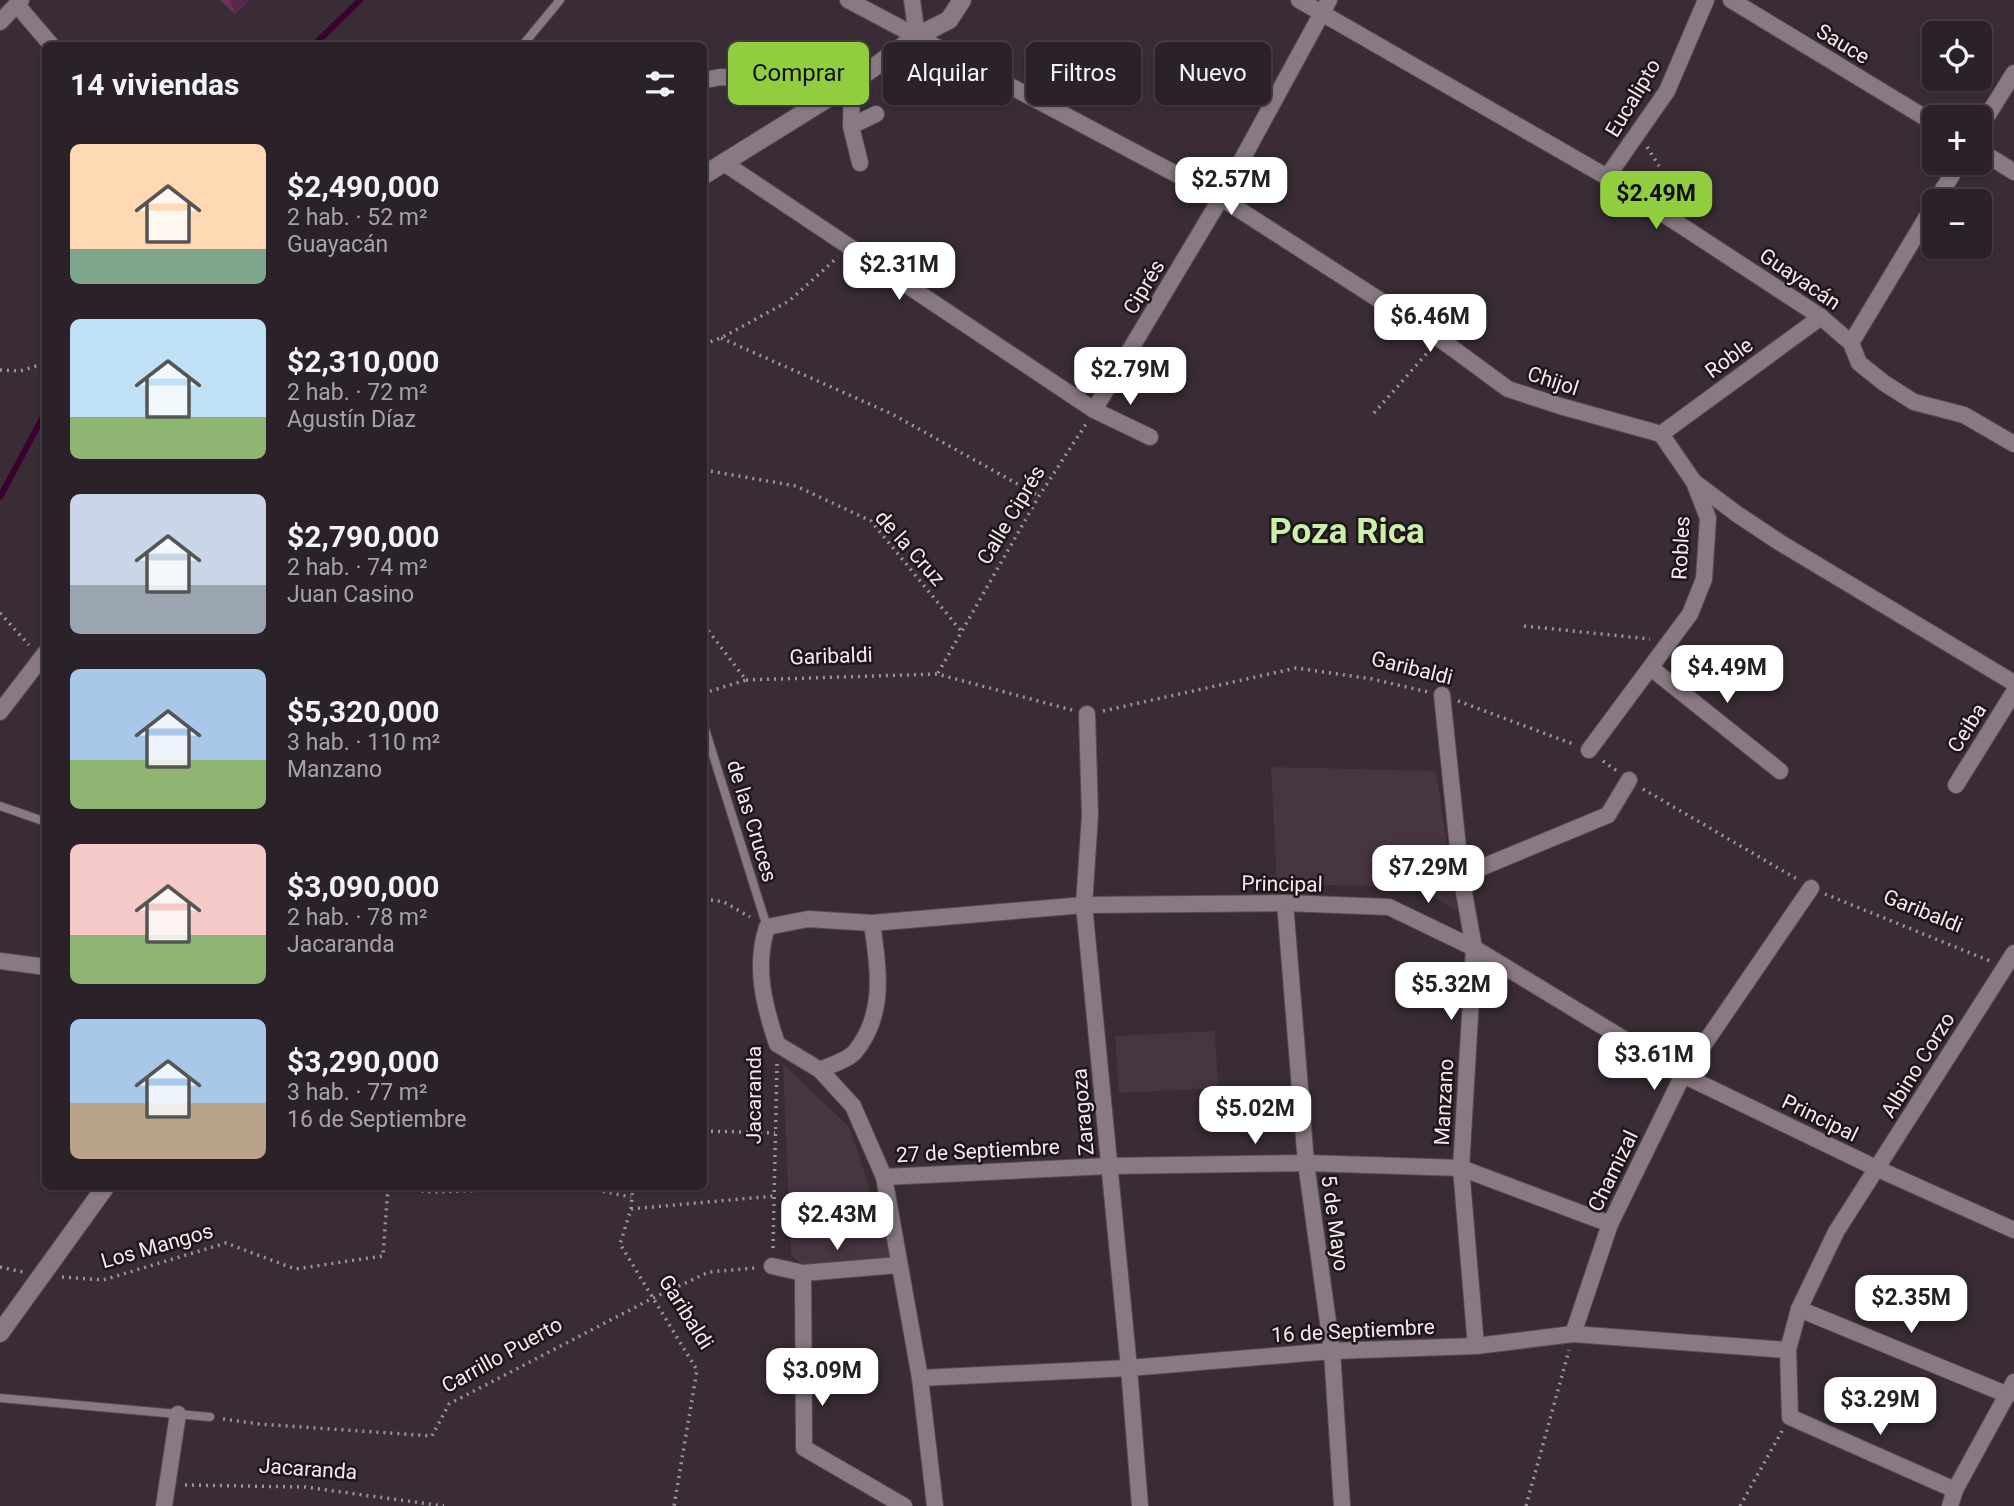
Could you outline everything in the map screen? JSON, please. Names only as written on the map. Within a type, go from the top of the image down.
[{"type":"street","name":"Chijol","points":[[848,0],[1221,198],[1440,339],[1508,388],[1560,406],[1661,433]]},
{"type":"street","points":[[912,0],[917,36]]},
{"type":"street","points":[[869,71],[917,36],[949,20],[962,0]]},
{"type":"street","name":"Guayacán","points":[[1299,0],[1325,6],[1607,177],[1821,317],[1851,343],[1859,363],[1914,402],[1964,415],[2014,444]]},
{"type":"street","name":"Eucalipto","points":[[1607,177],[1667,91],[1706,0]]},
{"type":"street","name":"Sauce","points":[[1731,0],[1922,115]]},
{"type":"street","points":[[0,22],[19,3],[49,42]]},
{"type":"street","name":"Ciprés","points":[[1094,410],[1221,198],[1325,6]]},
{"type":"street","points":[[1992,108],[2014,72]]},
{"type":"street","points":[[707,80],[728,78]]},
{"type":"street","points":[[707,173],[817,105]]},
{"type":"street","points":[[851,105],[850,126],[860,163]]},
{"type":"street","points":[[850,126],[876,114]]},
{"type":"street","points":[[1992,158],[2014,172]]},
{"type":"street","points":[[724,163],[1094,410],[1150,437]]},
{"type":"street","points":[[1851,343],[1922,225]]},
{"type":"street","name":"Roble","points":[[1661,433],[1821,317]]},
{"type":"street","points":[[1661,433],[1694,482],[1779,542],[2014,683]]},
{"type":"street","name":"Robles","points":[[1588,750],[1690,614],[1704,579],[1708,518],[1694,482]]},
{"type":"street","points":[[0,712],[42,656]]},
{"type":"street","points":[[1651,668],[1780,771]]},
{"type":"street","name":"Ceiba","points":[[1956,785],[2014,692]]},
{"type":"street","name":"Manzano","points":[[1442,695],[1461,876],[1474,948],[1461,1168],[1476,1346]]},
{"type":"street","name":"Zaragoza","points":[[1087,714],[1090,815],[1084,905],[1140,1506]]},
{"type":"street","points":[[1461,876],[1608,815],[1629,780]]},
{"type":"street","name":"Chamizal","points":[[1573,1335],[1610,1224],[1683,1075],[1811,888]]},
{"type":"street","name":"Principal","points":[[767,927],[808,919],[872,923],[1084,905],[1284,904],[1389,907],[1474,948],[1683,1075],[1878,1169],[2014,1230]]},
{"type":"street","name":"5 de Mayo","points":[[1284,904],[1306,1163],[1332,1351],[1342,1506]]},
{"type":"street","points":[[820,1070],[852,1055],[871,1025],[880,981],[872,923]]},
{"type":"street","name":"Jacaranda","points":[[767,927],[761,946],[760,970],[765,1008],[777,1044]]},
{"type":"street","points":[[0,961],[42,966]]},
{"type":"street","name":"Albino Corzo","points":[[1790,1418],[1787,1350],[1799,1309],[1836,1232],[2011,963]]},
{"type":"street","points":[[777,1044],[820,1070],[853,1106],[884,1177],[920,1378],[935,1506]]},
{"type":"street","name":"27 de Septiembre","points":[[884,1177],[1109,1166],[1306,1163],[1461,1168],[1610,1224]]},
{"type":"street","points":[[0,1333],[103,1190]]},
{"type":"street","points":[[772,1266],[803,1273],[899,1265]]},
{"type":"street","points":[[803,1273],[804,1448],[904,1506]]},
{"type":"street","points":[[1799,1309],[2011,1389],[1955,1490],[1950,1506]]},
{"type":"street","name":"16 de Septiembre","points":[[920,1378],[1129,1368],[1332,1351],[1476,1346],[1573,1335],[1787,1350]]},
{"type":"street","points":[[164,1506],[178,1414]]},
{"type":"street","points":[[1790,1418],[1955,1490]]},
{"type":"lane","points":[[525,42],[560,0]]},
{"type":"lane","name":"de las Cruces","points":[[707,736],[767,927]]},
{"type":"lane","points":[[0,806],[42,821]]},
{"type":"lane","points":[[0,1398],[210,1418]]},
{"type":"path","points":[[707,343],[789,301],[850,246]]},
{"type":"path","points":[[721,338],[892,414],[1039,496]]},
{"type":"path","points":[[1374,414],[1440,339]]},
{"type":"path","points":[[0,370],[20,371],[42,364]]},
{"type":"path","name":"Calle Ciprés","points":[[937,674],[1039,496],[1094,410]]},
{"type":"path","name":"de la Cruz","points":[[707,471],[796,486],[871,521],[961,631]]},
{"type":"path","points":[[0,613],[42,654]]},
{"type":"path","points":[[1524,626],[1670,641]]},
{"type":"path","points":[[707,633],[746,680],[707,692]]},
{"type":"path","name":"Garibaldi","points":[[746,680],[937,674],[1087,714],[1296,668],[1372,679],[1442,695],[1588,750],[1629,780],[1811,888],[2011,963]]},
{"type":"path","points":[[707,899],[724,902],[767,927]]},
{"type":"path","name":"Jacaranda","points":[[772,1266],[777,1044]]},
{"type":"path","points":[[707,1131],[775,1133]]},
{"type":"path","name":"Los Mangos","points":[[0,1267],[42,1276],[103,1280],[226,1243],[295,1269],[383,1256],[388,1190]]},
{"type":"path","name":"Los Mangos","points":[[410,1190],[492,1190]]},
{"type":"path","name":"Los Mangos","points":[[596,1190],[631,1197]]},
{"type":"path","name":"Garibaldi","points":[[632,1190],[631,1209],[620,1244],[697,1370],[674,1506]]},
{"type":"path","points":[[631,1209],[774,1196]]},
{"type":"path","name":"Carrillo Puerto","points":[[210,1418],[432,1436],[449,1404],[653,1298],[709,1272],[772,1266]]},
{"type":"path","points":[[1526,1506],[1573,1335]]},
{"type":"path","points":[[1740,1506],[1790,1418]]},
{"type":"path","name":"Jacaranda","points":[[169,1484],[305,1487],[444,1506]]},
{"type":"shaded area","points":[[1271,767],[1436,771],[1457,910],[1415,887],[1277,884]]},
{"type":"shaded area","points":[[1215,1031],[1218,1088],[1119,1093],[1115,1036]]},
{"type":"shaded area","points":[[783,1064],[849,1127],[894,1261],[801,1264],[791,1254]]},
{"type":"waterway","points":[[317,42],[360,0]]},
{"type":"waterway","points":[[0,497],[42,418]]},
{"type":"district","name":"Poza Rica","points":[[1347,531]]}]
